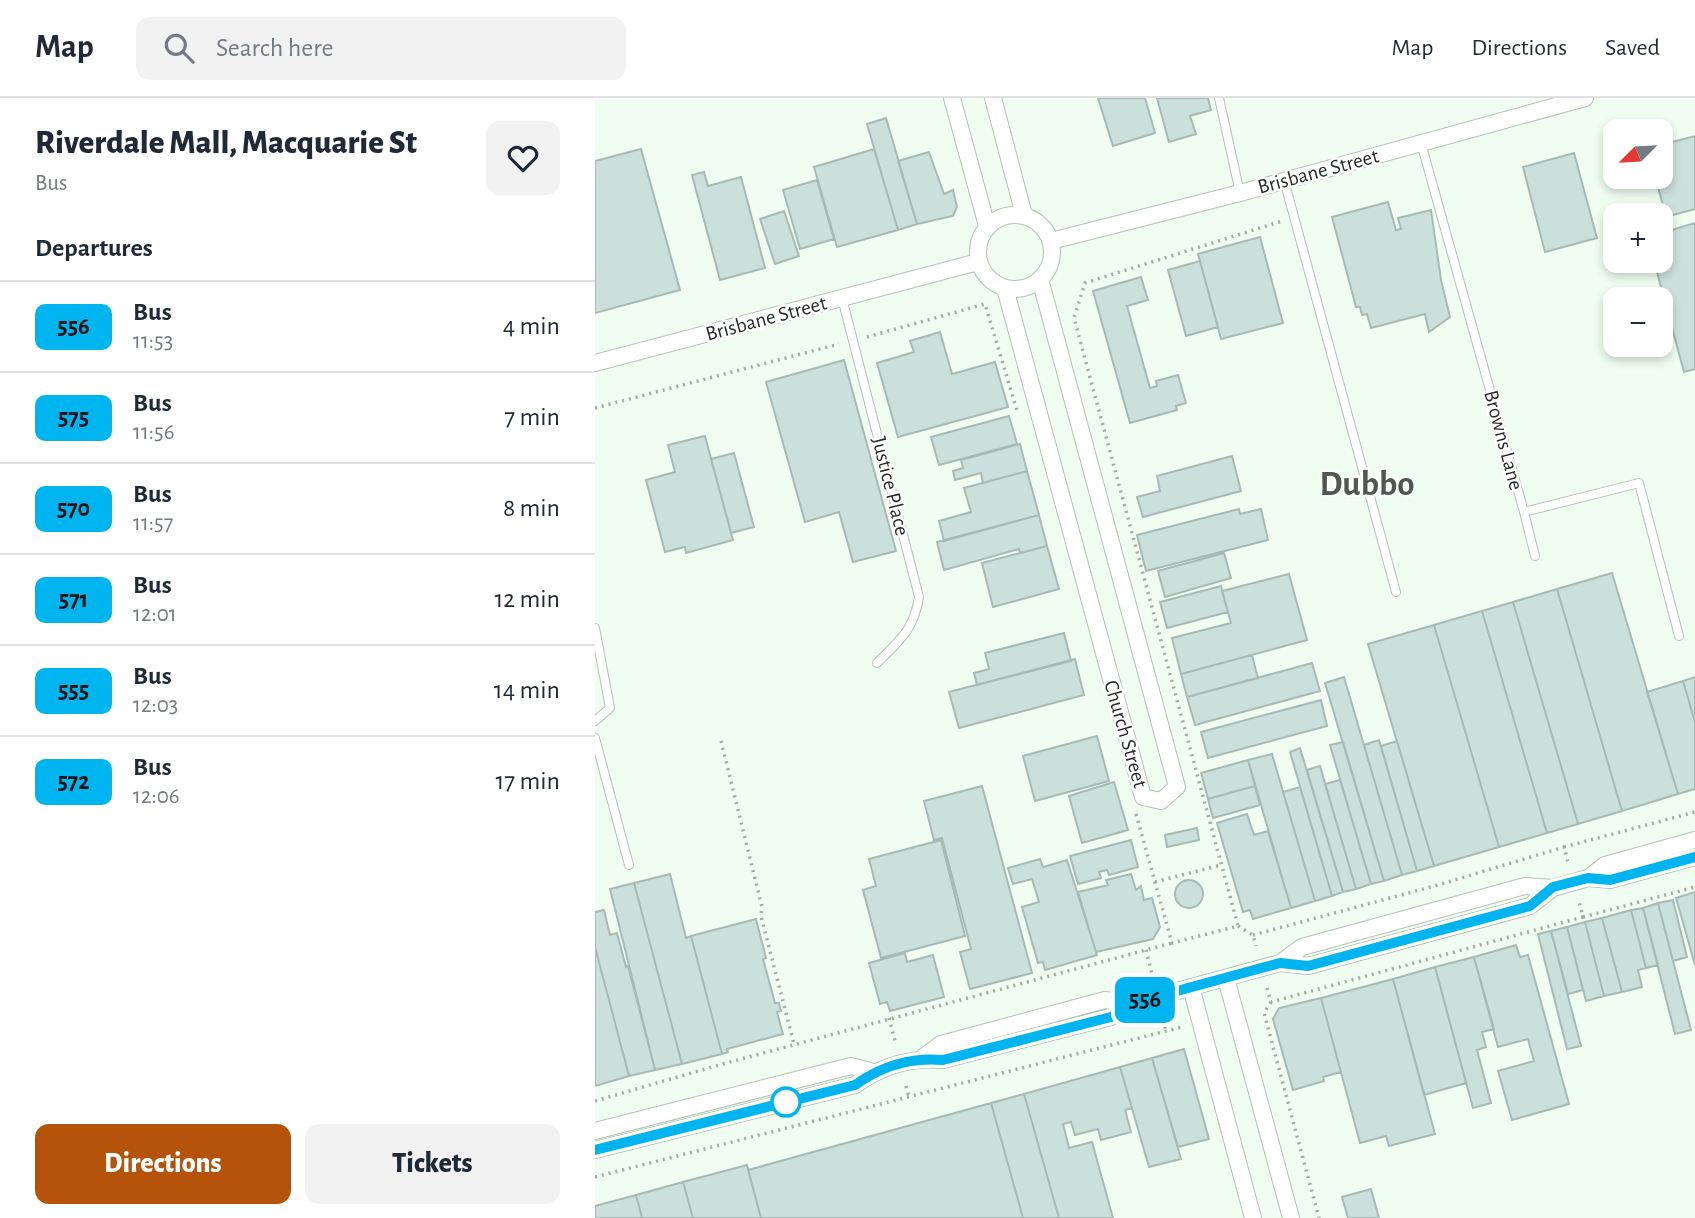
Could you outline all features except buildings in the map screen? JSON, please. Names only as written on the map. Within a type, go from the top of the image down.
[{"type":"street","points":[[953,98],[987,226]]},
{"type":"street","points":[[993,98],[1024,215]]},
{"type":"street","name":"Brisbane Street","points":[[1051,242],[1585,98]]},
{"type":"street","points":[[1004,215],[1024,215],[1036,221],[1051,242],[1051,262],[1040,279],[1030,286],[1018,289],[993,283],[978,262],[977,249],[987,226],[1004,215]]},
{"type":"street","name":"Brisbane Street","points":[[595,363],[978,262]]},
{"type":"street","name":"Church Street","points":[[1005,288],[1143,797],[1161,801],[1177,787],[1040,279]]},
{"type":"street","points":[[1588,878],[1605,865],[1695,840]]},
{"type":"street","points":[[595,1150],[855,1085],[873,1072],[922,1058],[940,1044],[1105,1000],[1133,1003],[1226,978],[1280,963],[1302,947],[1315,943],[1525,886],[1553,887],[1588,878],[1610,880],[1695,857]]},
{"type":"street","points":[[1226,978],[1291,1218]]},
{"type":"street","points":[[1191,987],[1253,1218]]},
{"type":"street","points":[[595,1131],[851,1066],[873,1072]]},
{"type":"lane","points":[[1219,98],[1240,192]]},
{"type":"lane","name":"Browns Lane","points":[[1421,143],[1524,512],[1639,484],[1679,636]]},
{"type":"lane","points":[[1284,180],[1396,592]]},
{"type":"lane","name":"Justice Place","points":[[842,298],[919,597],[916,618],[900,640],[877,663]]},
{"type":"lane","points":[[1524,512],[1535,556]]},
{"type":"lane","points":[[595,628],[610,708],[595,721]]},
{"type":"lane","points":[[595,738],[629,865]]},
{"type":"path","points":[[721,741],[762,907],[761,916],[795,1044]]},
{"type":"path","points":[[1564,847],[1695,812]]},
{"type":"path","points":[[1156,882],[1222,865]]},
{"type":"path","points":[[1583,917],[1695,887]]},
{"type":"path","points":[[1237,926],[1253,935],[1256,946]]},
{"type":"path","points":[[595,1101],[889,1018],[1173,943]]},
{"type":"path","points":[[1271,1002],[1264,1013],[1319,1218]]},
{"type":"path","points":[[889,1018],[895,1041]]},
{"type":"path","points":[[595,1177],[1188,1026]]},
{"type":"path","points":[[906,1086],[909,1097]]},
{"type":"bus line","name":"556","points":[[595,1150],[855,1085],[873,1072],[922,1058],[943,1060],[1111,1017],[1133,1003],[1280,963],[1308,966],[1530,906],[1553,887],[1588,878],[1610,880],[1695,857]]},
{"type":"district","name":"Dubbo","points":[[1367,483]]}]
